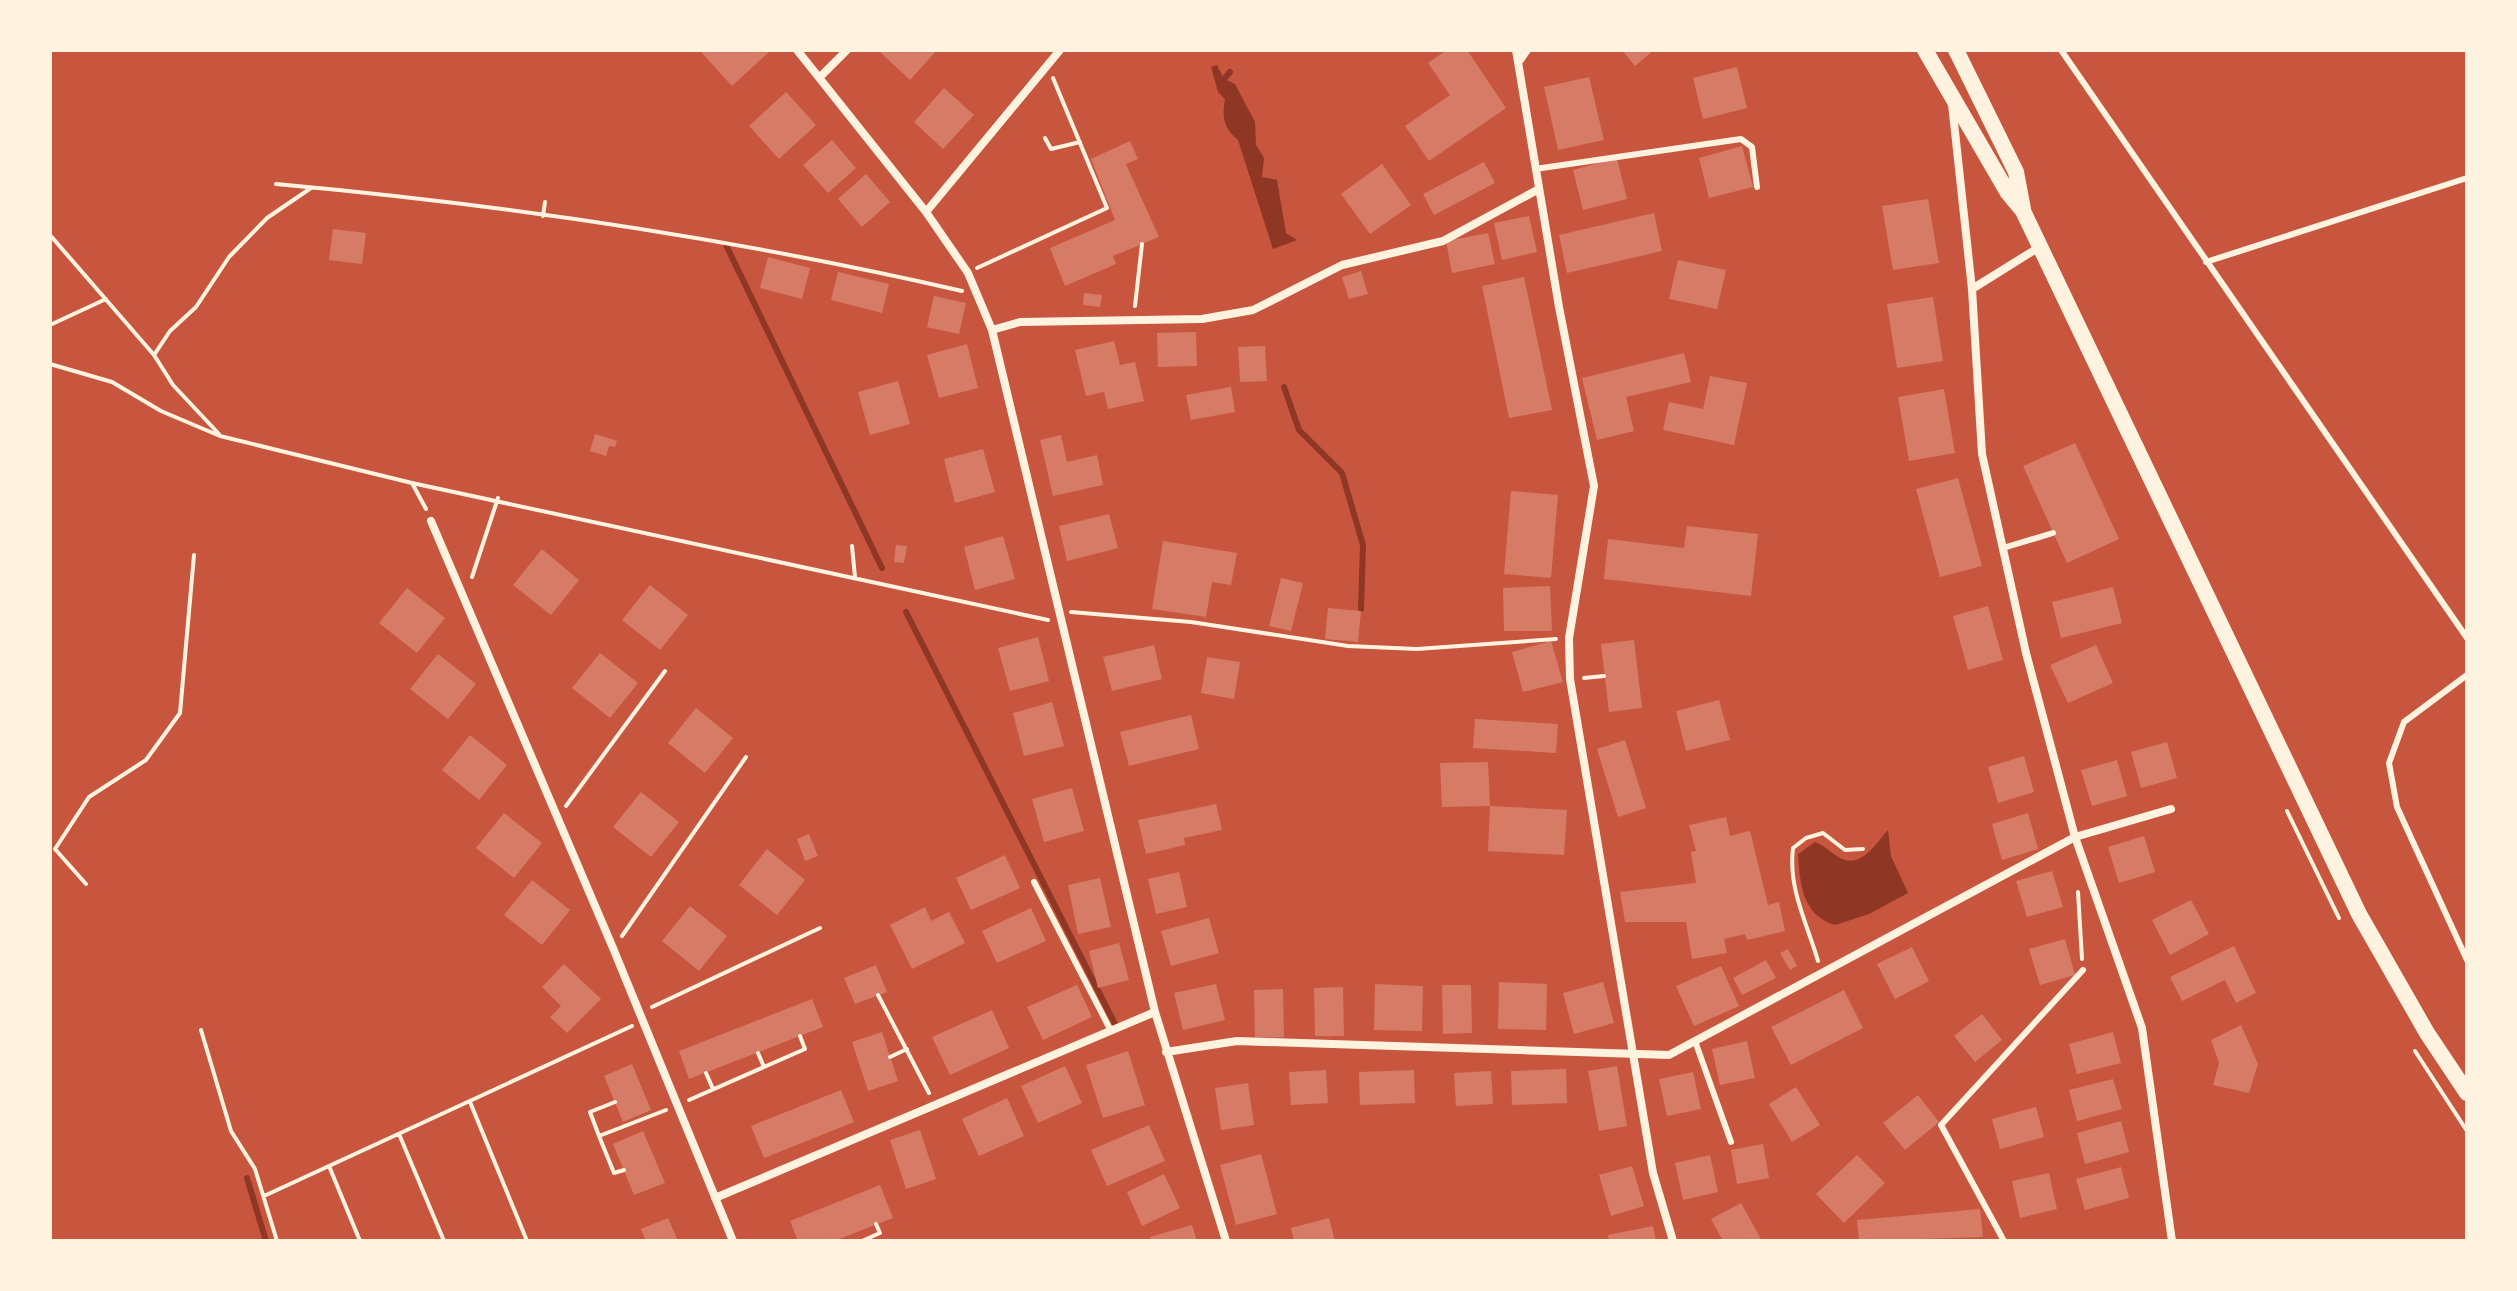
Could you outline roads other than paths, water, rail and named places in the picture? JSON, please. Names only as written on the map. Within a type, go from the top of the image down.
[{"type":"main road","points":[[1925,50],[2041,246],[2359,914],[2427,1033],[2467,1093]]},
{"type":"main road","points":[[1956,50],[2016,172],[2023,211]]},
{"type":"street","points":[[797,50],[926,212],[980,295],[992,330],[1062,616],[1155,1012],[1226,1241]]},
{"type":"street","points":[[820,77],[847,50]]},
{"type":"street","points":[[926,212],[1060,50]]},
{"type":"street","points":[[1516,50],[1594,486],[1569,638],[1570,679],[1653,1173],[1673,1241]]},
{"type":"street","points":[[1520,60],[1527,50]]},
{"type":"street","points":[[1951,96],[1972,289],[1982,454],[2026,653],[2075,837],[2142,1028],[2172,1241]]},
{"type":"street","points":[[992,330],[1020,322],[1202,319],[1253,310],[1342,265],[1443,241],[1539,189]]},
{"type":"street","points":[[1972,289],[2041,246]]},
{"type":"street","points":[[431,521],[613,948],[733,1241]]},
{"type":"street","points":[[1166,1052],[1237,1041],[1633,1051],[1669,1055],[2075,837],[2171,809]]},
{"type":"street","points":[[715,1198],[1155,1012]]},
{"type":"lane","points":[[2061,50],[2467,638]]},
{"type":"lane","points":[[1535,169],[1741,139],[1752,147],[1757,187]]},
{"type":"lane","points":[[2206,262],[2467,178]]},
{"type":"lane","points":[[2003,548],[2053,533]]},
{"type":"lane","points":[[2467,675],[2404,722],[2389,763],[2397,807],[2467,960]]},
{"type":"lane","points":[[1034,882],[1111,1031]]},
{"type":"lane","points":[[2004,1241],[1941,1125],[2083,970]]},
{"type":"lane","points":[[1695,1041],[1731,1142]]},
{"type":"waterway","points":[[1224,79],[1230,72]]},
{"type":"waterway","points":[[727,247],[882,568]]},
{"type":"waterway","points":[[1284,387],[1299,430],[1342,473],[1363,545],[1361,609]]},
{"type":"waterway","points":[[906,612],[1115,1024]]},
{"type":"waterway","points":[[247,1178],[266,1241]]}]
